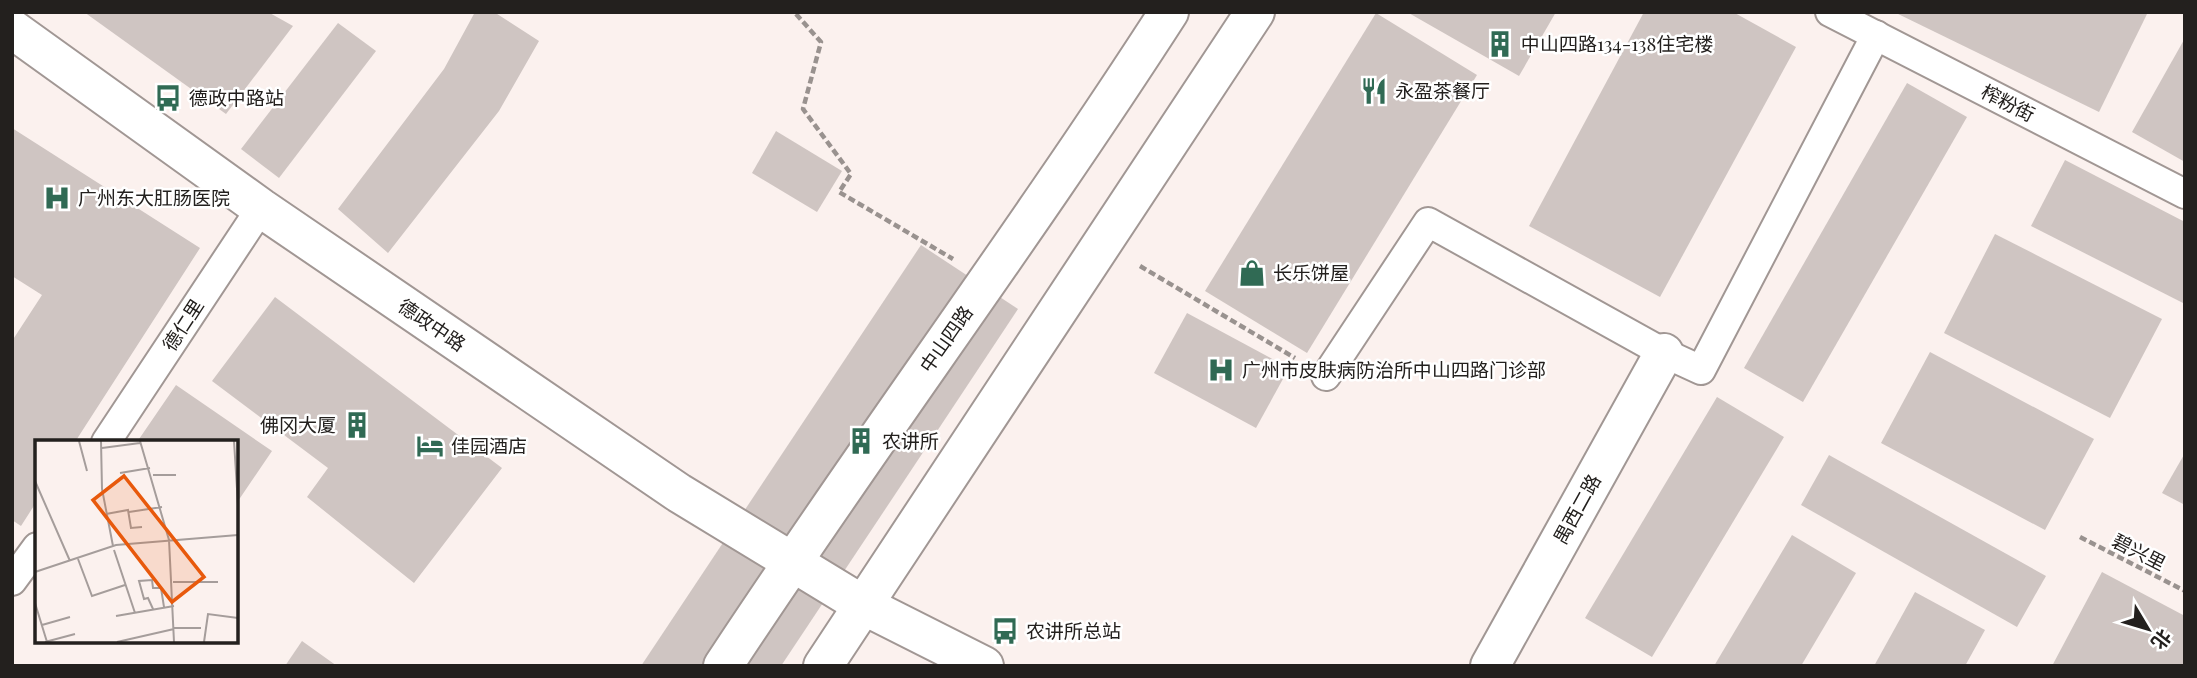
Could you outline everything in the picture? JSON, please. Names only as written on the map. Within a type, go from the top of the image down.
[{"type":"main road","name":"中山四路","points":[[723,666],[791,562],[986,279],[1057,181],[1169,12]]},
{"type":"main road","points":[[823,666],[1255,12]]},
{"type":"main road","name":"德政中路","points":[[12,29],[261,208],[679,493],[863,605],[984,666]]},
{"type":"main road","name":"禺西二路","points":[[1490,666],[1664,353]]},
{"type":"lane","name":"榨粉街","points":[[1830,12],[2185,194]]},
{"type":"lane","points":[[1326,376],[1427,222],[1664,353],[1701,370],[1876,35]]},
{"type":"lane","name":"德仁里","points":[[107,440],[261,208]]},
{"type":"lane","points":[[12,581],[35,550]]},
{"type":"path","points":[[794,13],[821,42],[803,109],[851,174],[839,192],[986,279]]},
{"type":"path","points":[[1131,261],[1326,376]]},
{"type":"path","name":"碧兴里","points":[[2080,537],[2185,591]]},
{"type":"building","points":[[84,12],[268,12],[293,26],[226,114]]},
{"type":"building","points":[[475,12],[494,12],[539,41],[499,111],[388,253],[338,209],[444,69]]},
{"type":"building","name":"中山四路134-138住宅楼","points":[[1407,12],[1556,12],[1519,76]]},
{"type":"building","points":[[1644,12],[1733,12],[1796,47],[1660,297],[1529,226]]},
{"type":"building","points":[[1894,12],[2148,12],[2099,112]]},
{"type":"building","points":[[1376,13],[1477,75],[1307,353],[1205,291]]},
{"type":"building","points":[[338,23],[376,51],[279,178],[241,149]]},
{"type":"building","points":[[2185,38],[2185,162],[2132,132]]},
{"type":"building","points":[[1907,83],[1967,117],[1803,402],[1744,368]]},
{"type":"building","points":[[12,128],[200,248],[76,440],[35,440],[35,504],[21,526],[12,520],[12,341],[42,295],[12,276]]},
{"type":"building","points":[[776,131],[842,171],[817,212],[752,173]]},
{"type":"building","points":[[2065,160],[2185,222],[2185,304],[2031,226]]},
{"type":"building","points":[[1995,234],[2162,319],[2110,418],[1944,333]]},
{"type":"building","name":"农讲所","points":[[921,245],[1018,309],[781,666],[641,666]]},
{"type":"building","name":"佛冈大厦","points":[[275,297],[502,468],[414,583],[307,497],[328,468],[212,381]]},
{"type":"building","name":"广州市皮肤病防治所中山四路门诊部","points":[[1187,313],[1289,368],[1256,428],[1154,373]]},
{"type":"building","points":[[1930,352],[2094,439],[2045,530],[1881,443]]},
{"type":"building","points":[[176,385],[272,451],[238,501],[238,440],[138,440]]},
{"type":"building","points":[[1717,397],[1784,437],[1652,657],[1585,618]]},
{"type":"building","points":[[2185,453],[2185,505],[2162,493]]},
{"type":"building","points":[[1829,455],[2046,576],[2017,627],[1801,505]]},
{"type":"building","points":[[1792,535],[1856,573],[1801,666],[1714,666]]},
{"type":"building","points":[[2102,572],[2185,616],[2185,666],[2052,666]]},
{"type":"building","points":[[1915,592],[1985,630],[1965,666],[1874,666]]},
{"type":"building","points":[[302,641],[337,666],[285,666]]},
{"type":"place","name":"中山四路134-138住宅楼","points":[[1500,44]]},
{"type":"place","name":"永盈茶餐厅","points":[[1374,91]]},
{"type":"place","name":"德政中路站","points":[[168,98]]},
{"type":"place","name":"广州东大肛肠医院","points":[[57,198]]},
{"type":"place","name":"长乐饼屋","points":[[1252,273]]},
{"type":"place","name":"广州市皮肤病防治所中山四路门诊部","points":[[1221,370]]},
{"type":"place","name":"佛冈大厦","points":[[357,425]]},
{"type":"place","name":"农讲所","points":[[861,441]]},
{"type":"place","name":"佳园酒店","points":[[430,446]]},
{"type":"place","name":"农讲所总站","points":[[1005,631]]}]
